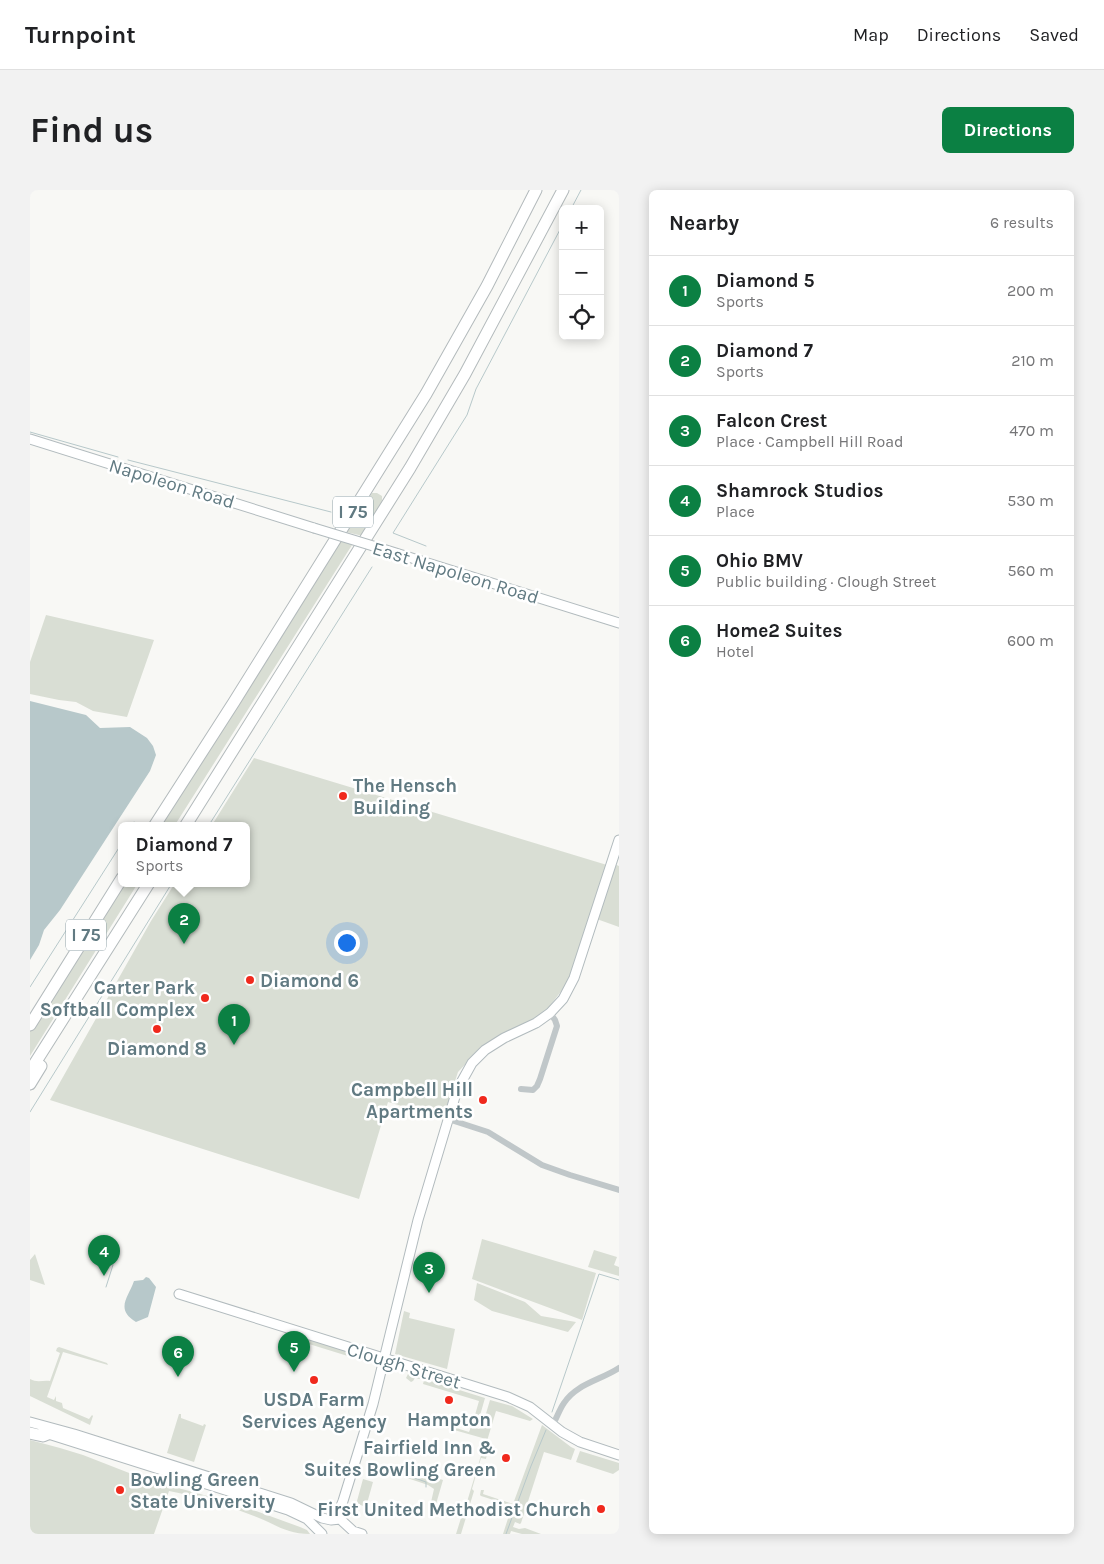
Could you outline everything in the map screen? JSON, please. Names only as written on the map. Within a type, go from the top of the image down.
[{"type":"highway","name":"I 75","points":[[157,822],[422,402],[536,190]]},
{"type":"highway","name":"I 75","points":[[188,822],[410,468],[465,374],[564,190]]},
{"type":"highway","name":"I 75","points":[[30,1025],[118,884]]},
{"type":"highway","name":"I 75","points":[[30,1071],[146,887]]},
{"type":"highway","points":[[30,1020],[50,991]]},
{"type":"highway","points":[[30,1084],[71,1007]]},
{"type":"highway","points":[[30,1433],[44,1436],[48,1434]]},
{"type":"main road","name":"Napoleon Road","points":[[30,438],[314,528]]},
{"type":"main road","name":"East Napoleon Road","points":[[314,528],[528,594],[598,618],[619,628]]},
{"type":"main road","name":"East Napoleon Road","points":[[598,618],[602,617],[619,623]]},
{"type":"main road","points":[[347,1527],[346,1509],[354,1471],[385,1359],[418,1220],[456,1090],[476,1058],[494,1043],[536,1024],[563,999],[572,983],[619,840]]},
{"type":"main road","name":"Clough Street","points":[[179,1294],[514,1400],[530,1407],[580,1442],[619,1455]]},
{"type":"main road","points":[[30,1422],[291,1503],[315,1515],[332,1520],[340,1519],[347,1527],[362,1534]]},
{"type":"main road","points":[[30,1428],[288,1510],[307,1519],[323,1534],[342,1506],[354,1471]]},
{"type":"street","points":[[522,1090],[533,1090],[540,1079],[557,1026],[550,1013]]},
{"type":"street","points":[[448,1119],[488,1132],[542,1164],[619,1190]]},
{"type":"street","points":[[553,1424],[564,1403],[578,1389],[619,1368]]},
{"type":"shaded area","points":[[372,493],[382,496],[382,501],[363,536],[346,532]]},
{"type":"shaded area","points":[[341,540],[352,545],[177,822],[163,822]]},
{"type":"shaded area","points":[[46,615],[154,640],[127,717],[93,711],[76,702],[30,694],[30,662]]},
{"type":"shaded area","points":[[30,701],[86,715],[100,728],[130,727],[147,738],[153,746],[156,755],[150,771],[60,910],[44,930],[39,945],[30,960]]},
{"type":"shaded area","points":[[254,758],[607,865],[569,981],[542,1016],[478,1051],[458,1072],[443,1118],[388,1102],[359,1199],[50,1100],[151,921],[172,887],[250,887],[250,822],[214,822]]},
{"type":"shaded area","points":[[612,863],[619,866],[619,927],[594,918]]},
{"type":"shaded area","points":[[121,887],[136,887],[30,1056],[30,1031]]},
{"type":"shaded area","points":[[482,1239],[596,1273],[582,1320],[472,1279]]},
{"type":"shaded area","points":[[594,1250],[617,1257],[614,1265],[619,1267],[619,1276],[588,1267]]},
{"type":"shaded area","points":[[35,1254],[45,1285],[30,1280],[30,1260]]},
{"type":"shaded area","points":[[146,1277],[156,1287],[148,1317],[136,1322],[126,1313],[126,1298],[134,1281],[143,1280]]},
{"type":"shaded area","points":[[477,1283],[525,1302],[541,1316],[576,1322],[568,1332],[492,1311],[474,1300]]},
{"type":"shaded area","points":[[404,1311],[410,1313],[409,1318],[455,1329],[447,1369],[395,1354]]},
{"type":"shaded area","points":[[295,1336],[360,1355],[367,1362],[293,1339]]},
{"type":"shaded area","points":[[59,1347],[107,1363],[108,1365],[63,1352],[47,1397],[54,1400],[56,1396],[56,1401],[62,1403],[63,1408],[89,1419],[92,1415],[90,1425],[30,1396],[30,1379],[50,1381],[60,1353],[56,1351]]},
{"type":"shaded area","points":[[408,1374],[485,1398],[479,1419],[473,1422],[479,1401],[423,1384],[424,1380],[415,1378],[411,1382],[406,1378]]},
{"type":"shaded area","points":[[490,1400],[512,1406],[533,1419],[530,1421],[496,1411],[487,1441],[489,1442],[486,1459],[481,1458],[472,1489],[474,1491],[461,1534],[456,1534],[461,1518],[455,1516],[456,1513],[463,1515],[486,1439],[440,1426],[452,1421],[454,1422],[453,1427],[469,1432],[471,1427],[479,1429],[482,1427]]},
{"type":"shaded area","points":[[179,1414],[181,1414],[181,1418],[203,1426],[204,1424],[206,1425],[194,1462],[167,1453]]},
{"type":"shaded area","points":[[542,1425],[575,1449],[571,1460],[544,1452],[521,1523],[515,1522],[513,1527],[525,1528],[541,1534],[522,1534],[511,1531],[510,1534],[503,1534],[512,1506],[481,1496],[481,1490],[484,1490],[483,1494],[513,1504]]},
{"type":"shaded area","name":"Bowling Green State University","points":[[30,1440],[83,1455],[142,1478],[240,1505],[300,1527],[307,1530],[310,1534],[289,1531],[226,1506],[169,1491],[154,1534],[30,1534]]},
{"type":"shaded area","points":[[580,1451],[619,1463],[619,1470],[613,1474],[576,1462]]},
{"type":"shaded area","points":[[403,1467],[443,1480],[434,1511],[429,1511],[434,1489],[404,1477],[402,1473]]},
{"type":"shaded area","points":[[363,1479],[373,1482],[366,1507],[358,1504],[357,1501]]},
{"type":"waterway","points":[[573,205],[581,190]]},
{"type":"waterway","points":[[426,546],[393,533],[467,415],[476,389],[559,232]]},
{"type":"waterway","points":[[30,432],[118,457]]},
{"type":"waterway","points":[[128,460],[331,512]]},
{"type":"waterway","points":[[211,822],[372,567]]},
{"type":"waterway","points":[[30,987],[118,849]]},
{"type":"waterway","points":[[30,1112],[170,887]]},
{"type":"waterway","points":[[106,1287],[113,1265]]},
{"type":"waterway","points":[[552,1412],[599,1274],[619,1280]]},
{"type":"waterway","points":[[506,1534],[546,1430]]},
{"type":"waterway","points":[[409,1476],[426,1482],[426,1487]]},
{"type":"place","name":"The Hensch Building","points":[[343,796]]},
{"type":"place","name":"Diamond 7","points":[[184,944]]},
{"type":"place","name":"Diamond 6","points":[[250,980]]},
{"type":"place","name":"Carter Park Softball Complex","points":[[205,998]]},
{"type":"place","name":"Diamond 8","points":[[157,1029]]},
{"type":"place","name":"Diamond 5","points":[[234,1045]]},
{"type":"place","name":"Campbell Hill Apartments","points":[[483,1100]]},
{"type":"place","name":"Shamrock Studios","points":[[104,1276]]},
{"type":"place","name":"Falcon Crest","points":[[429,1293]]},
{"type":"place","name":"Ohio BMV","points":[[294,1372]]},
{"type":"place","name":"Home2 Suites","points":[[178,1377]]},
{"type":"place","name":"USDA Farm Services Agency","points":[[314,1380]]},
{"type":"place","name":"Hampton","points":[[449,1400]]},
{"type":"place","name":"Fairfield Inn & Suites Bowling Green","points":[[506,1458]]},
{"type":"place","name":"Bowling Green State University","points":[[120,1490]]},
{"type":"place","name":"First United Methodist Church","points":[[601,1509]]}]
